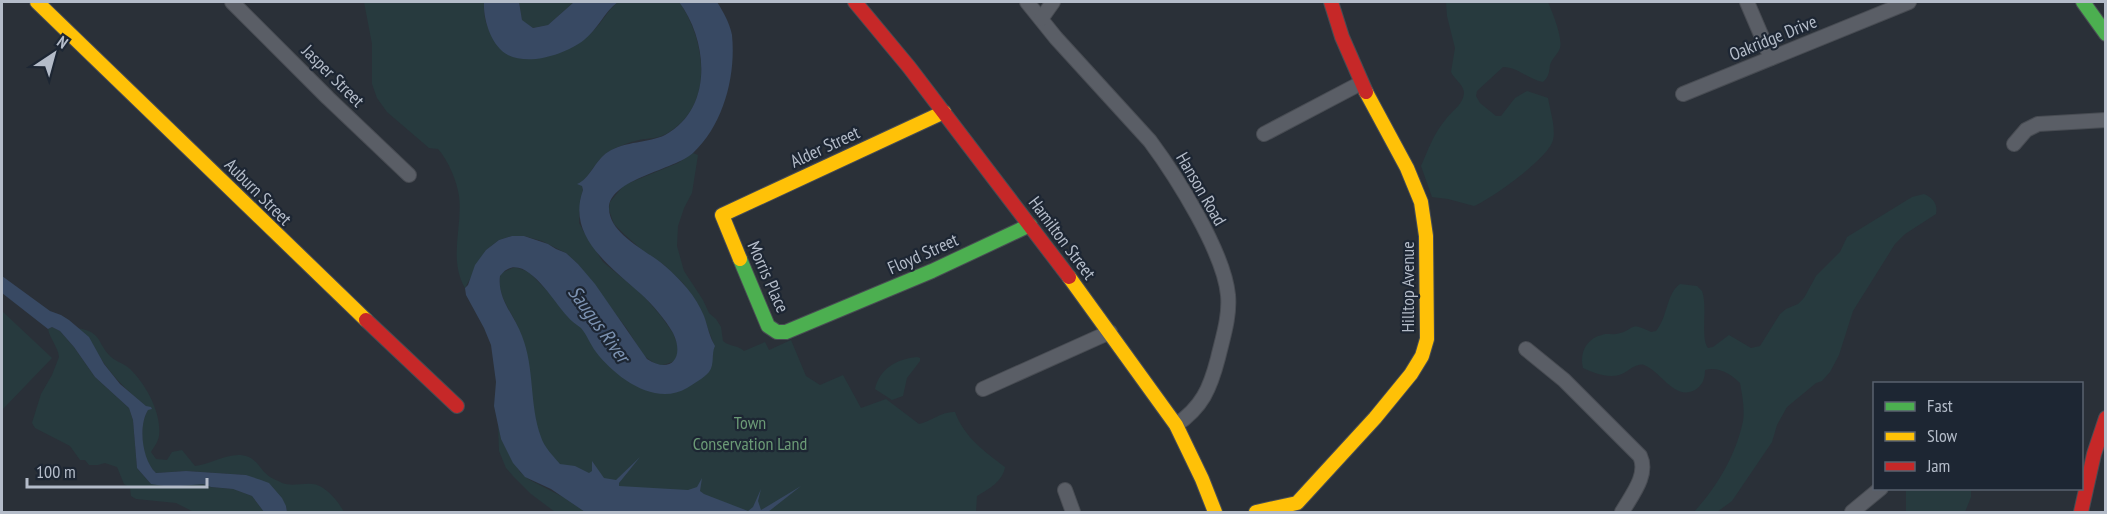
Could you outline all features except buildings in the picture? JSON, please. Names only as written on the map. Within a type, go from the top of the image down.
[{"type":"street","name":"Auburn Street","points":[[37,2],[307,265],[457,406]]},
{"type":"street","name":"Jasper Street","points":[[232,2],[409,175]]},
{"type":"street","name":"Hanson Road","points":[[1026,2],[1150,141],[1201,224],[1221,267],[1228,296],[1228,315],[1216,365],[1202,402],[1190,416],[1176,425]]},
{"type":"street","points":[[1041,19],[1053,2]]},
{"type":"street","name":"Hilltop Avenue","points":[[1256,513],[1297,503],[1375,418],[1411,374],[1425,349],[1427,339],[1424,216],[1409,173],[1361,83],[1346,49],[1331,2]]},
{"type":"street","points":[[1747,2],[1771,58]]},
{"type":"street","name":"Oakridge Drive","points":[[1683,94],[1910,2]]},
{"type":"street","points":[[2083,2],[2106,34]]},
{"type":"street","name":"Hamilton Street","points":[[860,3],[1030,225],[1176,425],[1202,479],[1215,513]]},
{"type":"street","points":[[1264,134],[1361,83]]},
{"type":"street","name":"Alder Street","points":[[722,215],[944,112]]},
{"type":"street","points":[[2014,144],[2026,130],[2038,124],[2106,120]]},
{"type":"street","name":"Morris Place","points":[[722,215],[768,326],[777,332],[786,332],[829,314]]},
{"type":"street","name":"Floyd Street","points":[[829,314],[932,271],[1030,225]]},
{"type":"street","points":[[983,389],[1110,332]]},
{"type":"street","points":[[1526,349],[1564,380],[1637,451],[1643,461],[1641,478],[1622,513]]},
{"type":"street","points":[[2081,513],[2095,447],[2106,418]]},
{"type":"street","points":[[1065,490],[1073,513]]},
{"type":"street","points":[[1852,513],[1880,490]]},
{"type":"green space","points":[[364,2],[484,2],[487,26],[497,42],[512,55],[533,59],[556,54],[587,37],[618,2],[680,3],[696,37],[700,55],[699,91],[692,108],[681,122],[666,134],[623,145],[608,152],[600,159],[581,183],[583,190],[579,223],[603,262],[642,294],[673,333],[679,349],[675,361],[657,365],[644,356],[627,329],[578,264],[566,253],[542,241],[524,236],[512,236],[499,240],[486,250],[465,288],[457,266],[460,207],[454,177],[438,149],[429,148],[387,112],[377,98],[372,84],[372,44]]},
{"type":"green space","points":[[519,2],[574,2],[548,25],[533,28],[522,21]]},
{"type":"green space","points":[[1446,2],[1548,2],[1561,43],[1551,63],[1548,76],[1543,82],[1514,69],[1503,67],[1477,91],[1476,96],[1480,103],[1496,116],[1501,116],[1515,98],[1527,91],[1548,98],[1554,135],[1549,148],[1531,167],[1505,187],[1474,206],[1432,197],[1421,166],[1438,130],[1460,104],[1464,92],[1451,72],[1455,48]]},
{"type":"green space","name":"Town Conservation Land","points":[[693,153],[698,155],[692,193],[678,226],[677,246],[684,271],[709,313],[721,327],[723,341],[744,351],[765,342],[769,350],[791,340],[806,376],[820,385],[843,375],[861,408],[886,399],[919,424],[946,413],[955,412],[970,436],[983,450],[1005,467],[998,480],[977,496],[976,512],[733,512],[614,489],[556,462],[540,444],[518,327],[502,295],[501,273],[515,267],[529,272],[630,377],[713,358],[713,342],[694,298],[683,283],[663,264],[643,251],[614,224],[609,210],[610,202],[624,185],[678,163]]},
{"type":"green space","points":[[1924,194],[1934,202],[1936,214],[1905,234],[1895,244],[1853,311],[1839,355],[1830,372],[1822,381],[1816,383],[1787,407],[1777,425],[1772,442],[1732,501],[1717,512],[1694,512],[1718,481],[1736,446],[1744,416],[1740,383],[1724,372],[1710,369],[1705,370],[1704,379],[1695,390],[1681,392],[1674,389],[1650,368],[1641,364],[1619,375],[1601,374],[1583,368],[1582,357],[1585,347],[1597,337],[1622,333],[1635,327],[1651,332],[1656,331],[1675,288],[1680,284],[1697,286],[1702,291],[1705,337],[1708,348],[1729,335],[1751,348],[1760,346],[1780,314],[1804,298],[1816,276],[1840,252],[1847,237],[1912,197]]},
{"type":"green space","points":[[2,311],[52,358],[2,410]]},
{"type":"green space","points":[[52,327],[60,331],[74,347],[95,377],[129,408],[133,420],[137,468],[151,484],[203,484],[233,489],[252,496],[264,512],[194,512],[176,503],[136,499],[131,496],[130,488],[124,484],[117,467],[105,463],[89,465],[85,460],[80,460],[70,446],[35,428],[32,423],[41,394],[59,357],[48,329]]},
{"type":"green space","points":[[78,328],[95,335],[106,352],[130,369],[147,391],[158,418],[158,438],[151,452],[156,459],[167,460],[172,452],[182,450],[195,466],[229,456],[247,456],[255,461],[266,474],[282,483],[318,485],[335,499],[344,512],[287,512],[286,506],[246,475],[186,471],[156,473],[144,452],[142,434],[148,410],[146,406],[115,377],[102,361],[91,341]]},
{"type":"green space","points":[[917,357],[920,361],[907,378],[903,396],[892,400],[875,389],[881,375],[890,366],[896,362]]},
{"type":"green space","points":[[498,424],[501,439],[520,472],[585,512],[555,512],[531,494],[513,476],[506,468],[499,451]]},
{"type":"green space","points":[[1906,490],[1971,490],[1971,497],[1965,512],[1906,512]]},
{"type":"water","points":[[484,2],[519,2],[522,20],[533,28],[548,25],[574,2],[618,2],[584,40],[558,54],[527,59],[508,55],[497,45],[489,32]]},
{"type":"water","name":"Saugus River","points":[[679,2],[717,2],[730,26],[733,50],[726,98],[713,128],[693,153],[619,190],[612,199],[609,209],[611,218],[623,235],[671,271],[697,302],[715,346],[709,372],[687,388],[675,393],[649,392],[625,379],[604,362],[581,328],[527,272],[518,267],[509,268],[500,276],[501,292],[526,348],[537,425],[541,437],[546,448],[560,464],[575,466],[589,473],[592,471],[592,461],[604,478],[616,480],[640,457],[619,486],[688,490],[697,487],[702,478],[700,491],[704,494],[748,511],[753,507],[761,489],[758,501],[761,510],[801,486],[768,512],[585,512],[551,489],[525,477],[513,463],[501,439],[494,406],[496,382],[491,345],[466,295],[465,288],[475,265],[486,250],[499,240],[512,236],[524,236],[548,244],[566,253],[578,264],[595,284],[647,359],[663,365],[673,361],[676,356],[676,342],[673,333],[659,312],[605,261],[586,236],[579,207],[583,190],[582,186],[577,184],[586,178],[603,155],[615,148],[665,135],[681,123],[692,109],[699,92],[700,54],[696,35]]},
{"type":"water","points":[[2,276],[50,311],[69,320],[89,337],[104,364],[120,384],[146,406],[151,407],[152,409],[148,410],[145,417],[142,434],[147,460],[156,473],[186,471],[246,475],[269,483],[282,498],[287,512],[264,512],[252,496],[233,489],[203,484],[170,487],[151,484],[137,468],[133,420],[129,408],[95,377],[60,331],[52,327],[48,329],[2,293]]},
{"type":"traffic: fast","points":[[2083,2],[2106,34]]},
{"type":"traffic: fast","points":[[740,259],[768,326],[777,332],[786,332],[932,271],[1030,225]]},
{"type":"traffic: slow","points":[[37,2],[366,320]]},
{"type":"traffic: slow","points":[[1256,512],[1297,503],[1375,418],[1411,374],[1422,356],[1427,339],[1426,236],[1421,202],[1407,168],[1366,92]]},
{"type":"traffic: slow","points":[[740,259],[722,215],[944,112]]},
{"type":"traffic: slow","points":[[1069,277],[1176,425],[1215,512]]},
{"type":"traffic: jam","points":[[855,2],[909,67],[1069,277]]},
{"type":"traffic: jam","points":[[1331,2],[1342,37],[1366,92]]},
{"type":"traffic: jam","points":[[366,320],[457,406]]},
{"type":"traffic: jam","points":[[2081,512],[2094,454],[2106,418]]}]
